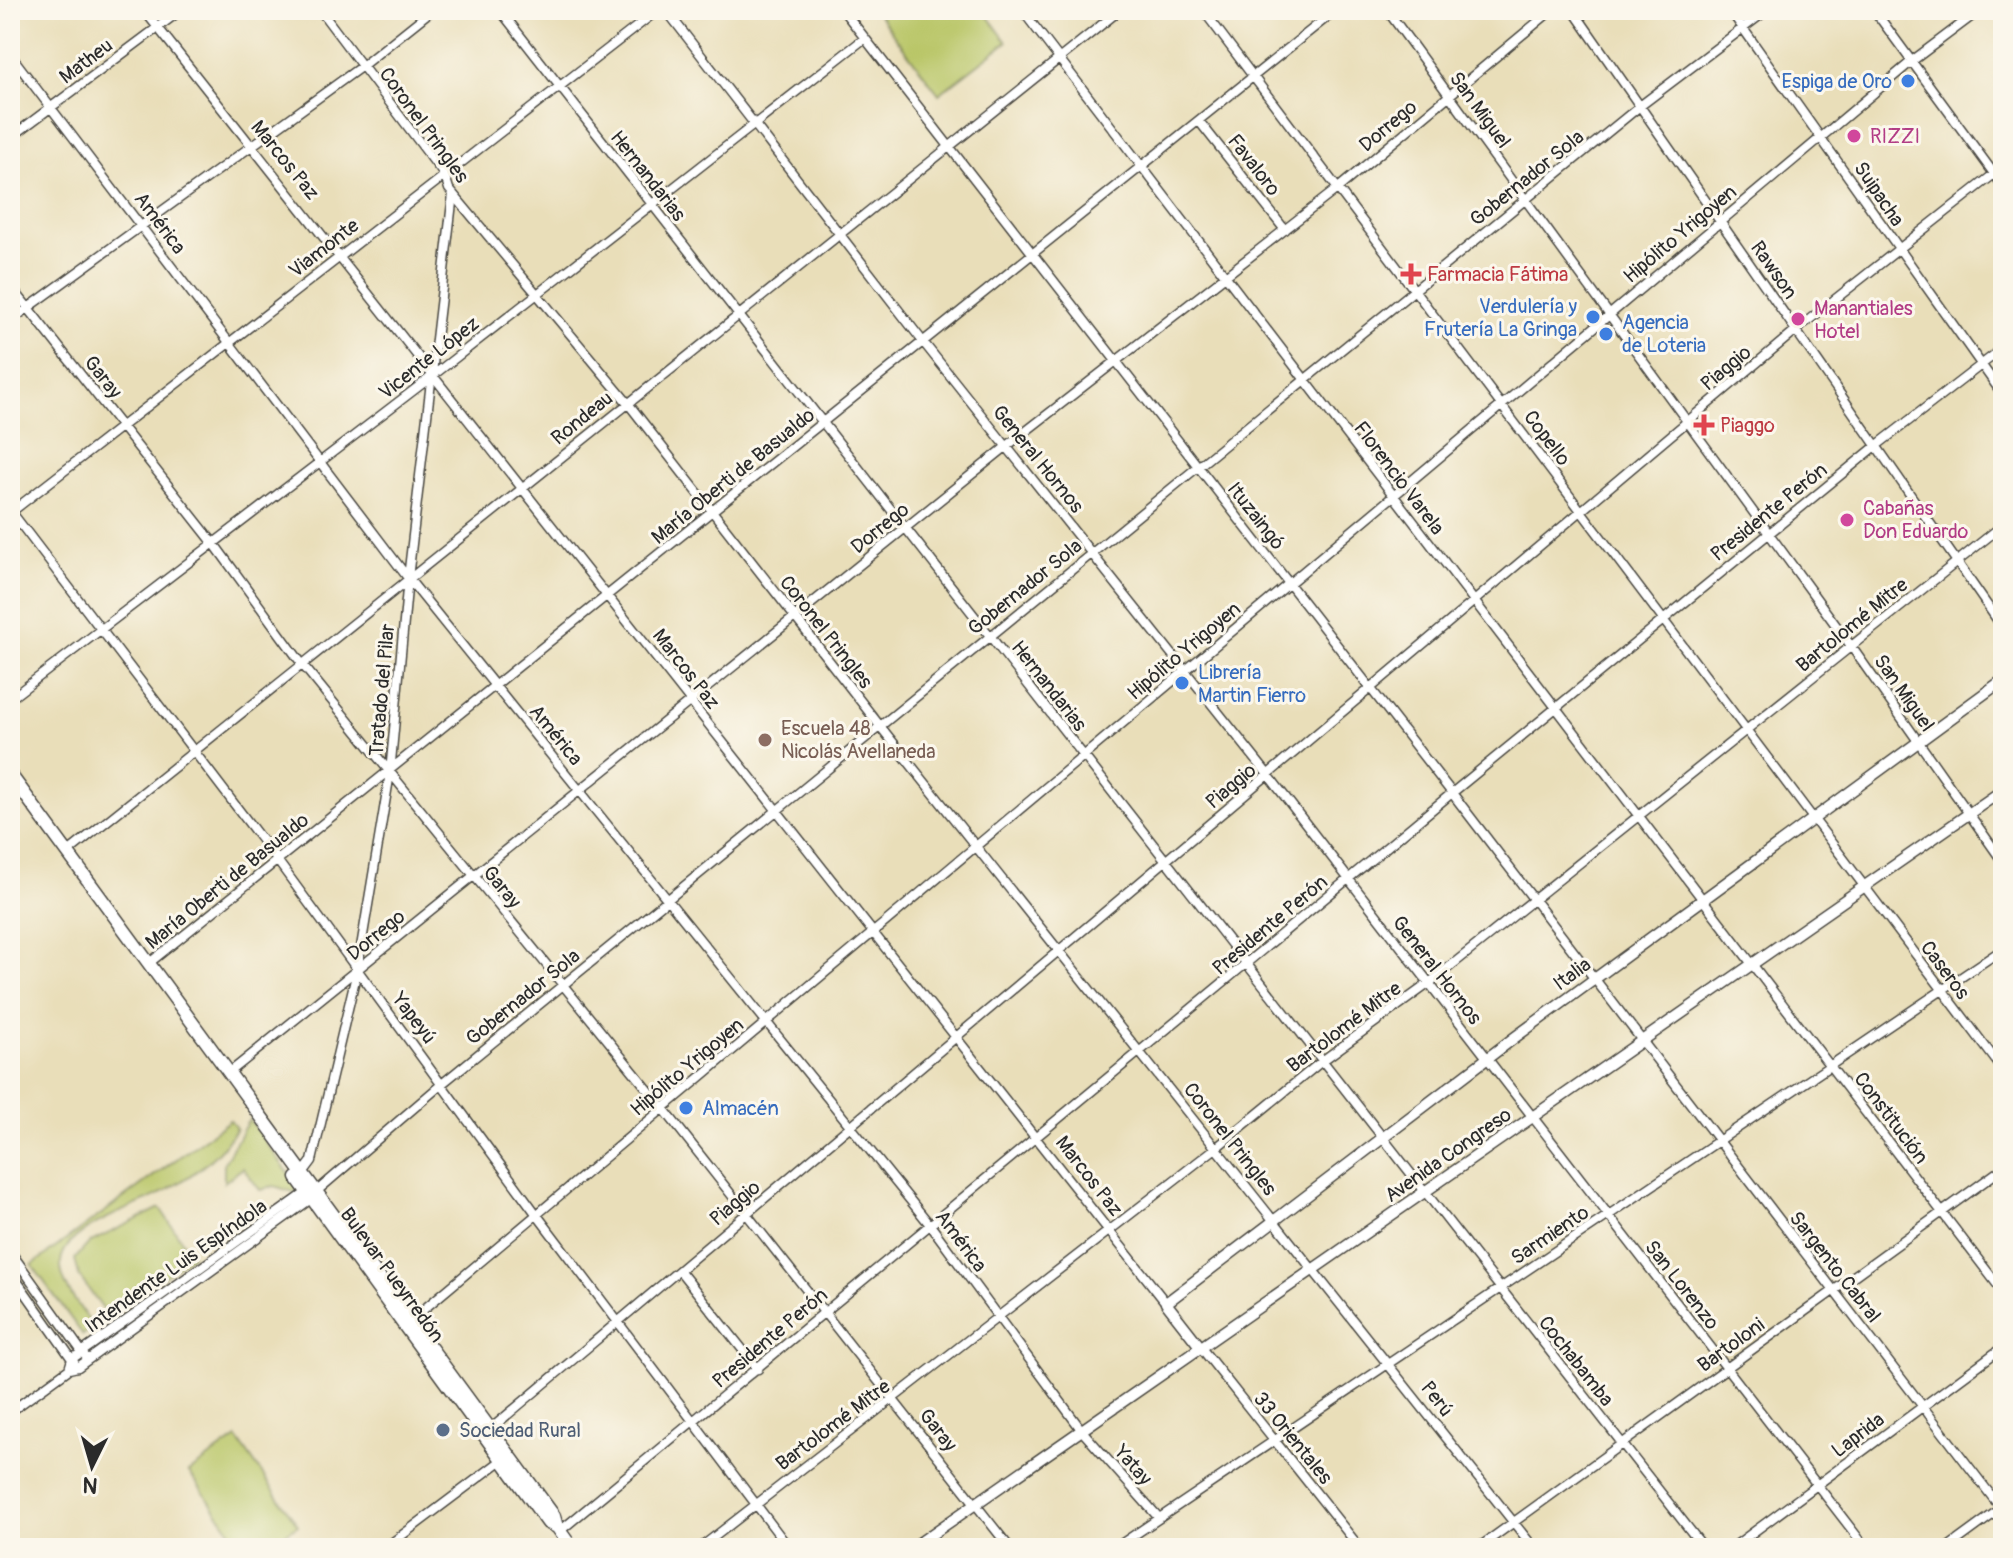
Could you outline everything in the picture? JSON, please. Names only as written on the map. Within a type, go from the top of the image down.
[{"type":"main road","name":"Bulevar Pueyrredón","points":[[12,780],[202,1040],[230,1072],[312,1195],[487,1432],[554,1516],[558,1529],[572,1548]]},
{"type":"main road","name":"Bulevar Pueyrredón","points":[[202,1040],[205,1052],[301,1176]]},
{"type":"main road","name":"Bulevar Pueyrredón","points":[[312,1195],[411,1320],[487,1432]]},
{"type":"street","name":"Marcos Paz","points":[[144,10],[1202,1349]]},
{"type":"street","name":"Matheu","points":[[10,138],[181,10]]},
{"type":"street","name":"Coronel Pringles","points":[[320,10],[445,176],[453,194],[627,402],[795,619],[1314,1270]]},
{"type":"street","points":[[10,321],[362,66],[432,10]]},
{"type":"street","name":"Hernandarias","points":[[500,10],[736,316],[1426,1191]]},
{"type":"street","name":"Viamonte","points":[[10,512],[658,10]]},
{"type":"street","name":"General Hornos","points":[[666,10],[924,343],[1269,776],[1532,1118]]},
{"type":"street","name":"Ituzaingó","points":[[843,10],[1642,1042]]},
{"type":"street","name":"Florencio Varela","points":[[1022,10],[1753,964]]},
{"type":"street","name":"Rondeau","points":[[67,853],[1120,10]]},
{"type":"street","name":"Copello","points":[[1203,10],[1863,887]]},
{"type":"street","name":"María Oberti de Basualdo","points":[[148,964],[390,773],[1336,10]]},
{"type":"street","name":"San Miguel","points":[[1387,10],[1686,424],[1851,646],[2003,862]]},
{"type":"street","name":"Dorrego","points":[[230,1072],[904,528],[1337,189],[1552,10]]},
{"type":"street","name":"Rawson","points":[[1573,10],[2003,628]]},
{"type":"street","name":"Suipacha","points":[[1730,10],[2003,395]]},
{"type":"street","name":"Gobernador Sola","points":[[312,1195],[443,1083],[1414,290],[1640,106],[1767,10]]},
{"type":"street","points":[[1874,10],[2003,186]]},
{"type":"street","name":"Hipólito Yrigoyen","points":[[411,1320],[1720,221],[1912,61],[1980,10]]},
{"type":"street","name":"Vicente López","points":[[10,699],[215,545],[865,38]]},
{"type":"street","name":"América","points":[[10,54],[408,578],[931,1226],[1083,1432]]},
{"type":"street","name":"Favaloro","points":[[1199,121],[1285,230]]},
{"type":"street","name":"Piaggio","points":[[487,1432],[1796,330],[2003,167]]},
{"type":"street","name":"Tratado del Pilar","points":[[301,1176],[312,1161],[357,971],[390,773],[408,578],[453,194]]},
{"type":"street","name":"Garay","points":[[10,285],[215,545],[302,664],[663,1108],[1010,1548]]},
{"type":"street","name":"Presidente Perón","points":[[558,1529],[758,1369],[1768,534],[2003,348]]},
{"type":"street","name":"Yapeyú","points":[[10,512],[277,860],[537,1215],[754,1506],[789,1548]]},
{"type":"street","name":"Bartolomé Mitre","points":[[700,1548],[1217,1147],[1322,1061],[1428,984],[2003,525]]},
{"type":"street","name":"Italia","points":[[1166,1303],[1487,1059],[2003,680]]},
{"type":"street","name":"Avenida Congreso","points":[[912,1548],[2003,790]]},
{"type":"street","name":"Caseros","points":[[1863,887],[2003,1070]]},
{"type":"street","name":"Sarmiento","points":[[1115,1548],[2003,949]]},
{"type":"street","name":"Constitución","points":[[1753,964],[2003,1292]]},
{"type":"street","name":"Sargento Cabral","points":[[1642,1042],[2002,1509]]},
{"type":"street","name":"San Lorenzo","points":[[1532,1118],[1866,1548]]},
{"type":"street","name":"Bartoloni","points":[[1478,1548],[2003,1168]]},
{"type":"street","name":"Cochabamba","points":[[1426,1191],[1499,1289],[1704,1548]]},
{"type":"street","name":"Intendente Luis Espíndola","points":[[72,1359],[312,1195]]},
{"type":"street","name":"Intendente Luis Espíndola","points":[[10,1412],[87,1360],[312,1195]]},
{"type":"street","points":[[10,1251],[87,1360]]},
{"type":"street","name":"Perú","points":[[1314,1270],[1534,1548]]},
{"type":"street","points":[[10,1271],[72,1359],[73,1368]]},
{"type":"street","points":[[680,1271],[758,1369]]},
{"type":"street","points":[[19,1283],[28,1277]]},
{"type":"street","name":"Laprida","points":[[1732,1548],[2003,1347]]},
{"type":"street","name":"33 Orientales","points":[[1202,1349],[1360,1548]]},
{"type":"street","name":"Yatay","points":[[1083,1432],[1159,1518]]},
{"type":"street","points":[[385,1548],[506,1457]]},
{"type":"street","points":[[1947,1548],[2002,1509]]},
{"type":"green space","points":[[875,10],[983,10],[1007,42],[939,94]]},
{"type":"green space","points":[[249,1119],[298,1186],[297,1193],[274,1186],[260,1190],[243,1168],[224,1182],[224,1163]]},
{"type":"green space","points":[[230,1120],[236,1128],[230,1138],[198,1170],[157,1196],[106,1218],[75,1238],[65,1249],[61,1262],[64,1279],[94,1327],[83,1335],[32,1265]]},
{"type":"green space","points":[[160,1208],[192,1256],[108,1316],[79,1276],[75,1259],[89,1243]]},
{"type":"green space","points":[[237,1438],[298,1525],[265,1548],[242,1547],[189,1472]]},
{"type":"place","name":"Espiga de Oro","points":[[1908,81]]},
{"type":"place","name":"RIZZI","points":[[1854,136]]},
{"type":"place","name":"Farmacia Fátima","points":[[1411,274]]},
{"type":"place","name":"Verdulería y Frutería La Gringa","points":[[1593,317]]},
{"type":"place","name":"Manantiales Hotel","points":[[1798,319]]},
{"type":"place","name":"Agencia de Loteria","points":[[1606,334]]},
{"type":"place","name":"Piaggo","points":[[1704,425]]},
{"type":"place","name":"Cabañas Don Eduardo","points":[[1847,520]]},
{"type":"place","name":"Librería Martin Fierro","points":[[1182,683]]},
{"type":"place","name":"Escuela 48 Nicolás Avellaneda","points":[[765,740]]},
{"type":"place","name":"Almacén","points":[[686,1108]]},
{"type":"place","name":"Sociedad Rural","points":[[443,1430]]}]
